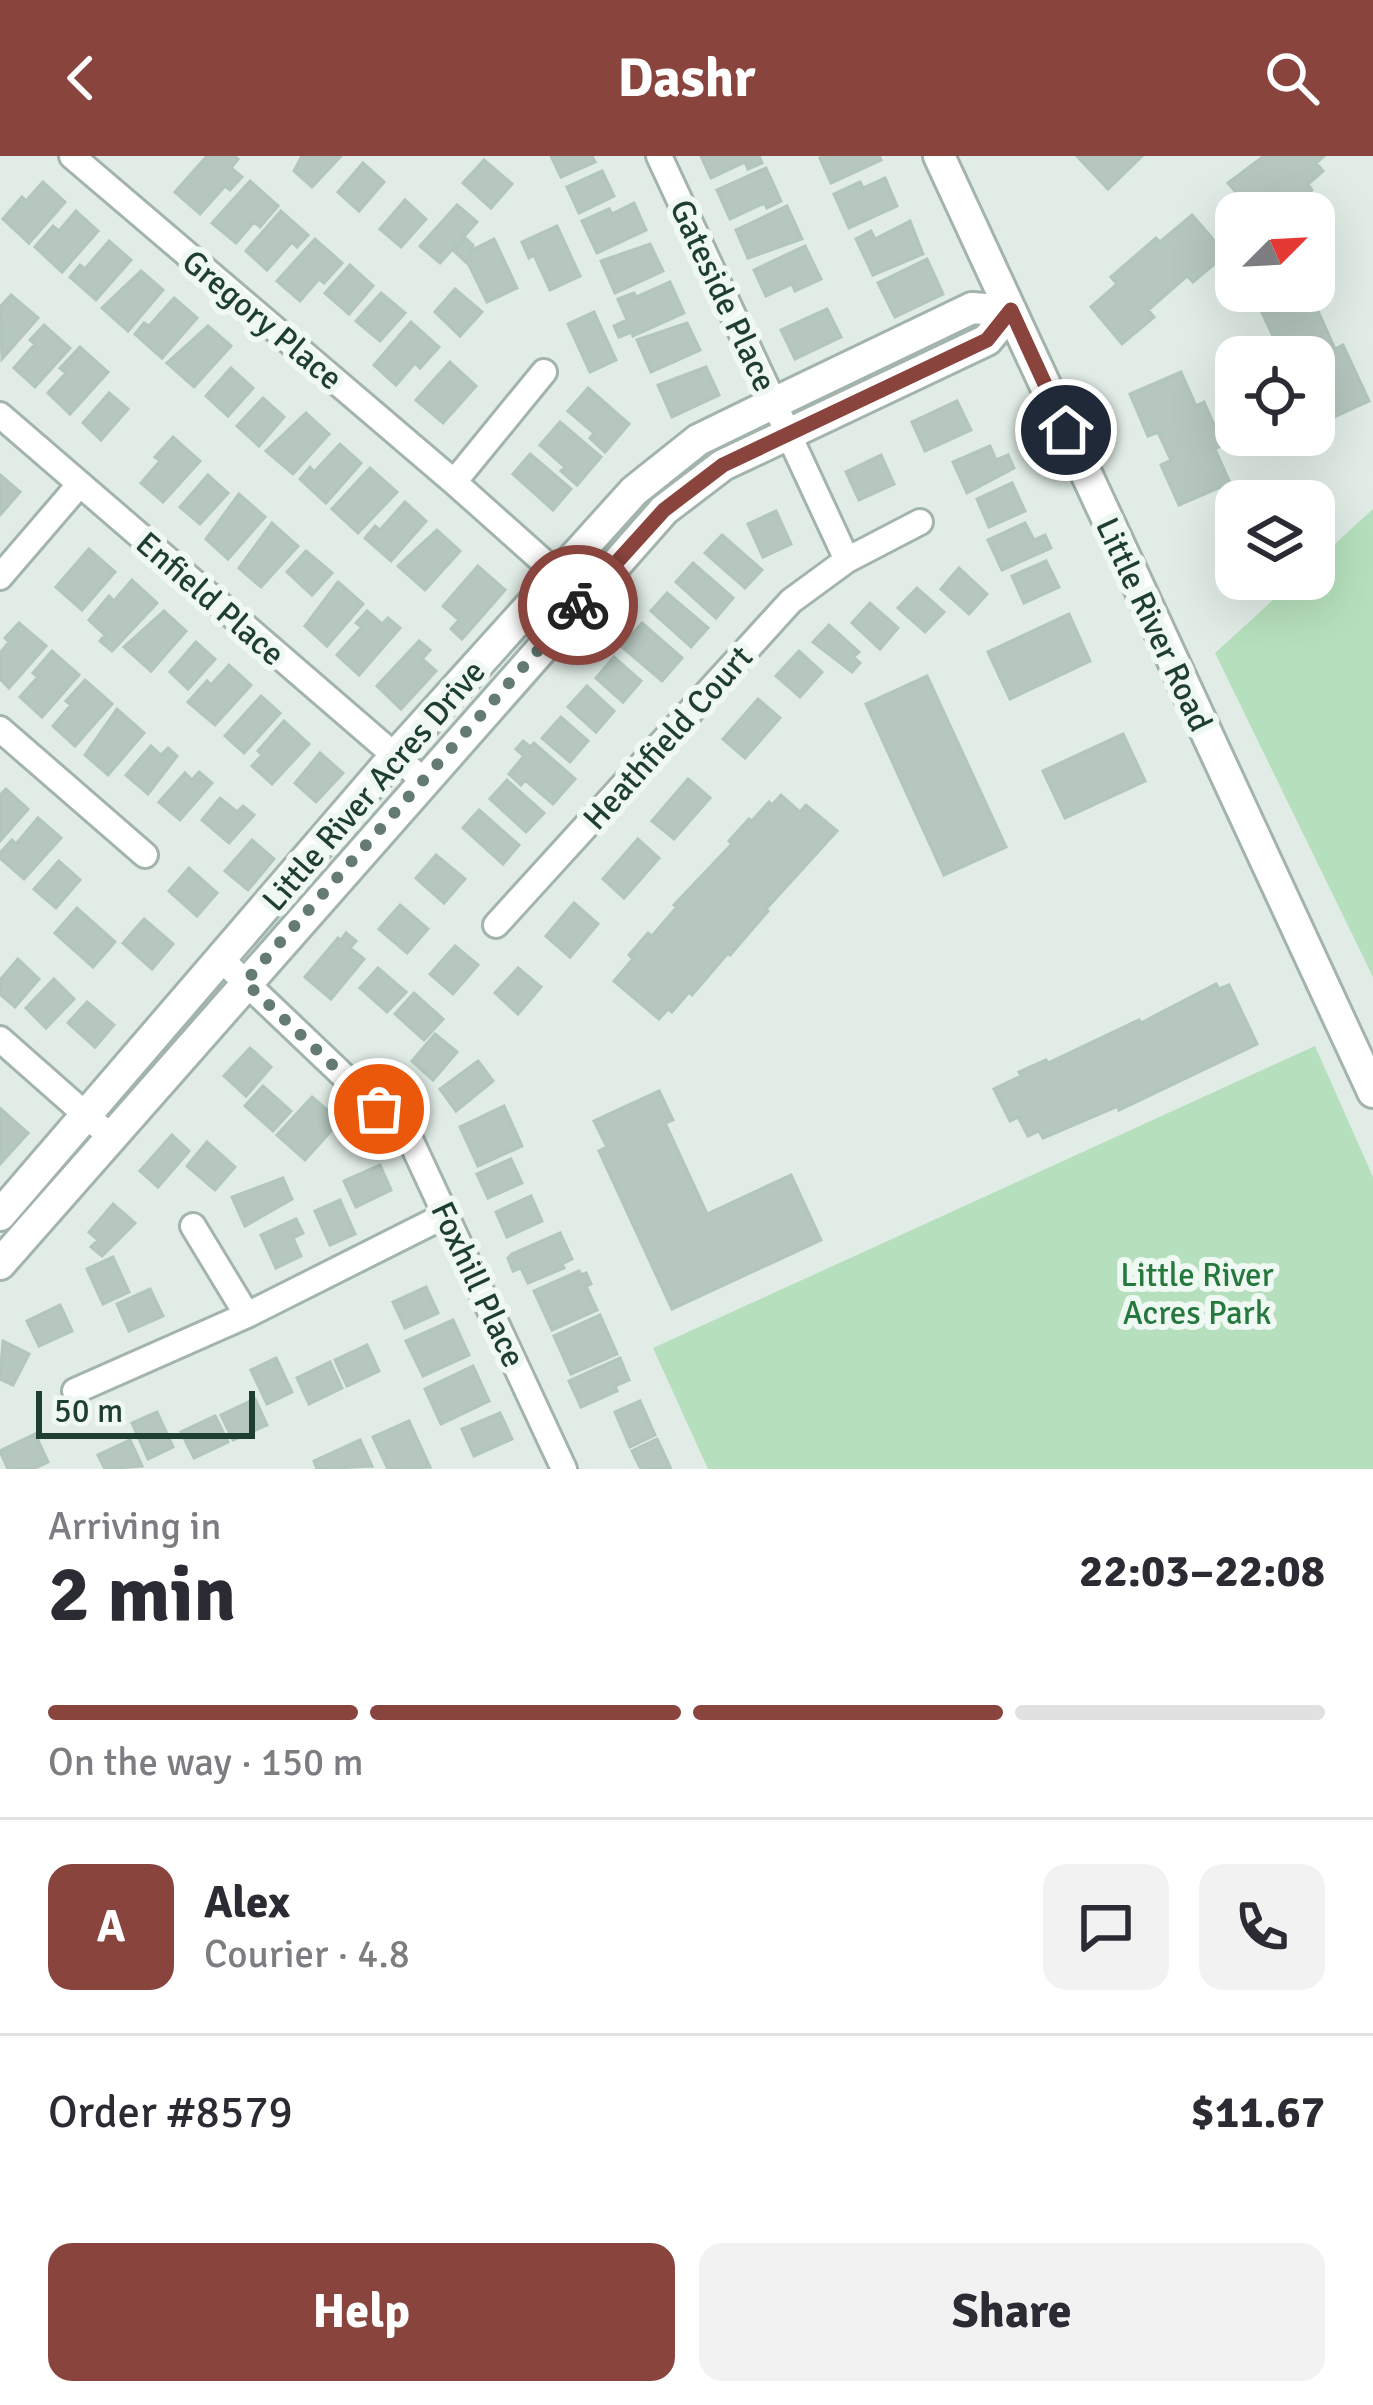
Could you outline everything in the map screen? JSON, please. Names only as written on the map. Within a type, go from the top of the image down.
[{"type":"street","name":"Gregory Place","points":[[72,156],[584,598]]},
{"type":"street","name":"Gateside Place","points":[[659,156],[789,434]]},
{"type":"street","name":"Little River Road","points":[[939,156],[1373,1092]]},
{"type":"street","name":"Little River Acres Drive","points":[[0,1216],[395,756],[650,478],[698,440],[972,308],[1011,310]]},
{"type":"street","name":"Little River Acres Drive","points":[[0,1264],[664,510],[723,465],[987,340],[1011,310]]},
{"type":"street","points":[[454,482],[544,372]]},
{"type":"street","name":"Enfield Place","points":[[0,415],[423,780]]},
{"type":"street","points":[[789,434],[847,560]]},
{"type":"street","points":[[0,577],[79,484]]},
{"type":"street","name":"Heathfield Court","points":[[496,925],[790,601],[847,560],[920,522]]},
{"type":"street","points":[[0,729],[145,855]]},
{"type":"street","name":"Foxhill Place","points":[[222,960],[410,1139],[564,1469]]},
{"type":"street","points":[[0,1040],[111,1137]]},
{"type":"street","points":[[75,1391],[247,1315],[448,1214]]},
{"type":"street","points":[[193,1226],[247,1315]]},
{"type":"green space","points":[[1373,509],[1373,977],[1215,653],[1273,600],[1335,600],[1335,544]]},
{"type":"green space","name":"Little River Acres Park","points":[[1315,1046],[1373,1177],[1373,1469],[708,1469],[653,1348]]},
{"type":"building","points":[[207,156],[234,156],[238,159],[231,168],[242,177],[230,190],[225,186],[200,214],[175,192]]},
{"type":"building","points":[[302,156],[341,156],[312,187],[294,171]]},
{"type":"building","points":[[551,156],[592,156],[595,162],[561,177]]},
{"type":"building","points":[[701,156],[759,156],[762,163],[748,169],[745,162],[711,178]]},
{"type":"building","points":[[879,156],[881,160],[831,183],[820,158]]},
{"type":"building","points":[[1077,156],[1142,156],[1108,189]]},
{"type":"building","points":[[1264,156],[1324,156],[1316,163],[1323,171],[1308,184],[1310,192],[1236,192],[1228,183]]},
{"type":"building","points":[[484,160],[512,184],[491,208],[463,183]]},
{"type":"building","points":[[363,163],[384,182],[359,211],[338,192]]},
{"type":"building","points":[[766,168],[781,201],[767,208],[764,203],[730,219],[717,190]]},
{"type":"building","points":[[602,171],[614,196],[579,213],[567,187]]},
{"type":"building","points":[[885,178],[897,206],[849,228],[834,194],[860,182],[863,188]]},
{"type":"building","points":[[250,181],[278,206],[260,227],[254,222],[236,243],[212,223]]},
{"type":"building","points":[[43,182],[65,202],[29,243],[3,219]]},
{"type":"building","points":[[405,200],[426,219],[401,247],[380,229]]},
{"type":"building","points":[[634,203],[646,230],[597,253],[582,221]]},
{"type":"building","points":[[457,205],[477,222],[440,263],[420,246]]},
{"type":"building","points":[[787,206],[802,239],[748,258],[736,230]]},
{"type":"building","points":[[76,211],[98,231],[62,272],[35,247],[53,226],[59,231]]},
{"type":"building","points":[[281,211],[308,235],[297,247],[292,242],[267,270],[246,251]]},
{"type":"building","points":[[1192,215],[1215,241],[1215,263],[1193,282],[1187,276],[1148,310],[1154,317],[1122,344],[1091,307],[1117,284],[1111,277],[1156,238],[1160,242]]},
{"type":"building","points":[[910,221],[923,254],[873,275],[856,239],[871,231],[875,239]]},
{"type":"building","points":[[557,226],[580,276],[550,290],[534,255],[529,258],[522,242]]},
{"type":"building","points":[[465,238],[473,245],[470,251],[494,239],[517,288],[487,302],[469,265],[454,251]]},
{"type":"building","points":[[315,239],[342,263],[300,301],[277,281]]},
{"type":"building","points":[[109,241],[131,260],[96,300],[70,277],[80,265],[85,269]]},
{"type":"building","points":[[650,244],[663,271],[615,293],[601,261]]},
{"type":"building","points":[[805,246],[821,279],[795,291],[792,284],[766,296],[754,270]]},
{"type":"building","points":[[927,259],[943,294],[895,317],[878,283]]},
{"type":"building","points":[[350,265],[373,286],[349,314],[325,293]]},
{"type":"building","points":[[141,271],[163,290],[128,331],[102,308]]},
{"type":"building","points":[[670,282],[684,313],[633,336],[632,332],[619,337],[614,326],[627,320],[618,299],[634,293],[636,297]]},
{"type":"building","points":[[455,289],[482,312],[460,336],[435,312]]},
{"type":"building","points":[[381,293],[405,313],[380,341],[356,321]]},
{"type":"building","points":[[11,295],[38,318],[2,359],[0,307]]},
{"type":"building","points":[[174,298],[197,318],[162,358],[135,334],[144,323],[149,326]]},
{"type":"building","points":[[827,309],[841,337],[795,359],[781,330]]},
{"type":"building","points":[[594,312],[616,360],[590,372],[568,324]]},
{"type":"building","points":[[1262,312],[1318,312],[1329,336],[1273,336]]},
{"type":"building","points":[[411,322],[439,347],[420,368],[415,363],[396,385],[374,365]]},
{"type":"building","points":[[687,323],[700,350],[651,372],[637,340]]},
{"type":"building","points":[[44,325],[70,348],[35,387],[14,368]]},
{"type":"building","points":[[208,326],[231,346],[194,387],[167,363]]},
{"type":"building","points":[[1343,345],[1369,401],[1335,417],[1335,349]]},
{"type":"building","points":[[80,347],[108,372],[70,414],[48,393],[66,373],[60,368]]},
{"type":"building","points":[[450,362],[476,386],[443,423],[416,400]]},
{"type":"building","points":[[706,367],[719,395],[672,417],[658,385]]},
{"type":"building","points":[[231,368],[253,388],[228,416],[206,396]]},
{"type":"building","points":[[1181,372],[1196,406],[1204,402],[1215,427],[1215,456],[1229,480],[1215,480],[1215,489],[1179,505],[1161,465],[1171,460],[1158,432],[1148,436],[1130,394]]},
{"type":"building","points":[[588,388],[629,424],[605,452],[590,438],[594,433],[568,411]]},
{"type":"building","points":[[109,393],[128,409],[101,440],[83,423]]},
{"type":"building","points":[[263,398],[284,417],[259,446],[237,426]]},
{"type":"building","points":[[957,401],[971,430],[925,451],[912,422]]},
{"type":"building","points":[[306,413],[329,434],[293,474],[266,451]]},
{"type":"building","points":[[560,422],[601,457],[577,485],[540,445]]},
{"type":"building","points":[[173,437],[200,461],[163,502],[141,483]]},
{"type":"building","points":[[340,444],[361,463],[326,503],[300,479],[310,467],[314,472]]},
{"type":"building","points":[[990,446],[996,460],[1008,455],[1014,468],[967,493],[953,462]]},
{"type":"building","points":[[530,454],[571,489],[553,510],[513,474]]},
{"type":"building","points":[[881,455],[894,484],[859,500],[846,472]]},
{"type":"building","points":[[370,468],[397,492],[358,533],[332,509]]},
{"type":"building","points":[[0,475],[20,492],[0,515]]},
{"type":"building","points":[[208,475],[228,493],[200,524],[180,507]]},
{"type":"building","points":[[1012,483],[1025,511],[989,527],[977,499]]},
{"type":"building","points":[[239,494],[265,517],[228,559],[206,539]]},
{"type":"building","points":[[405,502],[426,521],[391,561],[365,538],[375,526],[380,530]]},
{"type":"building","points":[[776,511],[791,544],[763,557],[748,524]]},
{"type":"building","points":[[272,523],[298,546],[261,587],[239,568]]},
{"type":"building","points":[[1025,523],[1034,540],[1045,535],[1051,548],[1002,570],[988,540]]},
{"type":"building","points":[[437,530],[460,551],[425,590],[398,566]]},
{"type":"building","points":[[722,535],[762,570],[745,588],[705,553]]},
{"type":"building","points":[[89,549],[115,572],[82,610],[56,587]]},
{"type":"building","points":[[306,551],[332,573],[312,595],[287,572]]},
{"type":"building","points":[[1046,561],[1059,587],[1024,603],[1012,576]]},
{"type":"building","points":[[693,563],[733,598],[716,618],[676,582]]},
{"type":"building","points":[[478,566],[505,590],[462,639],[451,629],[459,620],[443,606]]},
{"type":"building","points":[[959,568],[987,594],[969,614],[941,589]]},
{"type":"building","points":[[132,580],[157,603],[112,651],[100,641],[105,635],[89,620],[109,596],[114,601]]},
{"type":"building","points":[[338,582],[363,604],[327,646],[305,626]]},
{"type":"building","points":[[917,588],[944,612],[925,632],[898,608]]},
{"type":"building","points":[[667,593],[708,628],[691,647],[651,611]]},
{"type":"building","points":[[870,603],[898,628],[880,649],[852,623]]},
{"type":"building","points":[[164,611],[186,631],[151,671],[124,647]]},
{"type":"building","points":[[367,611],[382,624],[388,618],[400,628],[359,675],[337,655],[362,627],[356,623]]},
{"type":"building","points":[[1069,614],[1090,661],[1010,699],[988,652]]},
{"type":"building","points":[[19,623],[46,646],[9,688],[0,679],[0,653],[9,642],[5,638]]},
{"type":"building","points":[[642,623],[682,658],[662,681],[621,646]]},
{"type":"building","points":[[829,625],[859,652],[853,657],[860,663],[852,672],[813,642]]},
{"type":"building","points":[[419,641],[430,650],[422,659],[436,671],[401,709],[377,686]]},
{"type":"building","points":[[196,642],[215,659],[188,689],[170,672]]},
{"type":"building","points":[[52,651],[79,675],[42,717],[20,697]]},
{"type":"building","points":[[799,651],[822,672],[800,697],[776,676]]},
{"type":"building","points":[[614,657],[641,681],[623,702],[596,678]]},
{"type":"building","points":[[229,665],[251,685],[215,725],[188,702]]},
{"type":"building","points":[[927,676],[1006,847],[944,875],[866,704]]},
{"type":"building","points":[[85,680],[112,704],[75,746],[53,726],[71,705],[66,701]]},
{"type":"building","points":[[587,686],[614,711],[596,732],[568,707]]},
{"type":"building","points":[[261,696],[280,713],[244,753],[225,736]]},
{"type":"building","points":[[758,699],[780,718],[745,758],[723,739]]},
{"type":"building","points":[[117,709],[144,733],[108,775],[85,755]]},
{"type":"building","points":[[561,717],[588,741],[570,762],[542,738]]},
{"type":"building","points":[[284,721],[309,744],[272,784],[252,766],[262,755],[258,751]]},
{"type":"building","points":[[1123,734],[1145,781],[1065,818],[1043,771]]},
{"type":"building","points":[[523,741],[530,747],[534,743],[575,779],[553,804],[525,780],[521,785],[509,774],[524,756],[516,749]]},
{"type":"building","points":[[151,746],[161,755],[168,748],[177,756],[148,794],[126,775]]},
{"type":"building","points":[[320,753],[343,773],[316,802],[295,783]]},
{"type":"building","points":[[199,772],[212,783],[180,820],[159,802],[185,773],[192,780]]},
{"type":"building","points":[[688,779],[710,798],[674,839],[652,821]]},
{"type":"building","points":[[507,780],[544,813],[526,832],[490,799]]},
{"type":"building","points":[[6,789],[28,809],[0,841],[0,795]]},
{"type":"building","points":[[781,795],[800,812],[806,805],[837,831],[730,955],[692,995],[689,992],[659,1019],[614,981],[633,959],[629,955],[648,933],[652,936],[677,907],[674,905],[732,844],[729,841]]},
{"type":"building","points":[[220,798],[237,812],[243,806],[254,815],[229,843],[202,820]]},
{"type":"building","points":[[479,810],[519,845],[503,864],[463,828]]},
{"type":"building","points":[[38,818],[61,838],[24,879],[0,853],[12,840],[16,844]]},
{"type":"building","points":[[638,839],[659,858],[624,898],[603,879]]},
{"type":"building","points":[[252,840],[274,859],[248,890],[225,871]]},
{"type":"building","points":[[436,855],[465,879],[444,903],[416,878]]},
{"type":"building","points":[[59,861],[80,880],[56,908],[34,889]]},
{"type":"building","points":[[189,868],[217,893],[197,916],[169,891]]},
{"type":"building","points":[[574,903],[598,924],[570,957],[546,936]]},
{"type":"building","points":[[400,905],[428,929],[407,953],[379,929]]},
{"type":"building","points":[[77,908],[115,942],[93,967],[55,933]]},
{"type":"building","points":[[144,919],[173,944],[152,969],[123,943]]},
{"type":"building","points":[[346,933],[356,941],[350,948],[364,959],[331,999],[305,977]]},
{"type":"building","points":[[455,946],[478,965],[453,994],[430,974]]},
{"type":"building","points":[[18,959],[39,979],[15,1007],[0,994],[0,980]]},
{"type":"building","points":[[378,968],[406,992],[387,1012],[360,988]]},
{"type":"building","points":[[518,968],[541,987],[518,1014],[495,993]]},
{"type":"building","points":[[54,979],[74,999],[46,1028],[26,1008]]},
{"type":"building","points":[[1216,984],[1219,989],[1229,985],[1257,1044],[1119,1110],[1118,1106],[1043,1138],[1039,1131],[1028,1136],[1018,1117],[1010,1121],[994,1089],[1021,1076],[1019,1072],[1141,1023]]},
{"type":"building","points":[[414,993],[443,1019],[424,1040],[395,1014]]},
{"type":"building","points":[[87,1002],[114,1025],[95,1047],[68,1023]]},
{"type":"building","points":[[435,1034],[457,1052],[433,1080],[412,1061]]},
{"type":"building","points":[[250,1048],[271,1067],[246,1096],[224,1076]]},
{"type":"building","points":[[478,1061],[493,1081],[456,1111],[440,1089]]},
{"type":"building","points":[[263,1086],[291,1111],[273,1131],[245,1106]]},
{"type":"building","points":[[659,1091],[673,1120],[665,1123],[707,1214],[791,1175],[821,1240],[672,1309],[599,1151],[607,1147],[594,1121]]},
{"type":"building","points":[[312,1097],[340,1121],[305,1160],[277,1135]]},
{"type":"building","points":[[504,1106],[522,1146],[478,1166],[460,1127]]},
{"type":"building","points":[[0,1111],[28,1133],[0,1164]]},
{"type":"building","points":[[172,1135],[189,1151],[158,1187],[140,1171]]},
{"type":"building","points":[[207,1142],[235,1167],[215,1190],[187,1166]]},
{"type":"building","points":[[511,1159],[522,1183],[488,1198],[477,1174]]},
{"type":"building","points":[[380,1165],[391,1190],[356,1207],[344,1181]]},
{"type":"building","points":[[283,1178],[292,1199],[245,1226],[232,1197]]},
{"type":"building","points":[[531,1196],[542,1221],[507,1237],[496,1212]]},
{"type":"building","points":[[340,1200],[355,1234],[330,1245],[315,1211]]},
{"type":"building","points":[[113,1204],[135,1223],[102,1256],[91,1247],[98,1240],[89,1232]]},
{"type":"building","points":[[296,1219],[303,1233],[293,1238],[301,1256],[276,1268],[261,1235]]},
{"type":"building","points":[[560,1233],[572,1259],[562,1264],[564,1268],[528,1283],[521,1268],[513,1271],[508,1258],[512,1254]]},
{"type":"building","points":[[113,1257],[129,1292],[103,1304],[87,1269]]},
{"type":"building","points":[[579,1271],[586,1273],[591,1284],[586,1286],[597,1310],[552,1330],[534,1291]]},
{"type":"building","points":[[426,1287],[438,1313],[405,1328],[393,1302]]},
{"type":"building","points":[[150,1289],[163,1316],[129,1331],[117,1304]]},
{"type":"building","points":[[60,1305],[72,1331],[39,1346],[27,1321]]},
{"type":"building","points":[[600,1315],[617,1354],[571,1374],[554,1336]]},
{"type":"building","points":[[453,1320],[469,1355],[423,1376],[406,1341]]},
{"type":"building","points":[[3,1341],[29,1354],[13,1385],[0,1379]]},
{"type":"building","points":[[367,1345],[379,1371],[347,1386],[335,1360]]},
{"type":"building","points":[[276,1358],[292,1392],[267,1404],[251,1370]]},
{"type":"building","points":[[620,1358],[629,1380],[615,1386],[617,1391],[581,1407],[569,1381]]},
{"type":"building","points":[[330,1362],[342,1388],[309,1404],[297,1378]]},
{"type":"building","points":[[473,1366],[489,1401],[441,1424],[425,1389]]},
{"type":"building","points":[[255,1399],[267,1425],[233,1440],[221,1415]]},
{"type":"building","points":[[640,1401],[655,1435],[630,1447],[615,1412]]},
{"type":"building","points":[[157,1412],[173,1447],[148,1459],[132,1423]]},
{"type":"building","points":[[500,1413],[512,1439],[474,1456],[462,1429]]},
{"type":"building","points":[[215,1416],[228,1442],[194,1458],[181,1432]]},
{"type":"building","points":[[409,1421],[430,1467],[388,1469],[373,1437]]},
{"type":"building","points":[[35,1434],[48,1462],[33,1469],[8,1469],[0,1451]]},
{"type":"building","points":[[657,1439],[671,1469],[641,1469],[632,1451]]},
{"type":"building","points":[[130,1440],[142,1466],[105,1469],[98,1455]]},
{"type":"building","points":[[360,1440],[372,1466],[317,1469],[314,1461]]},
{"type":"way so far","points":[[379,1109],[245,982],[578,605]]},
{"type":"route","points":[[578,605],[664,510],[723,465],[987,340],[1011,310],[1066,430]]}]
